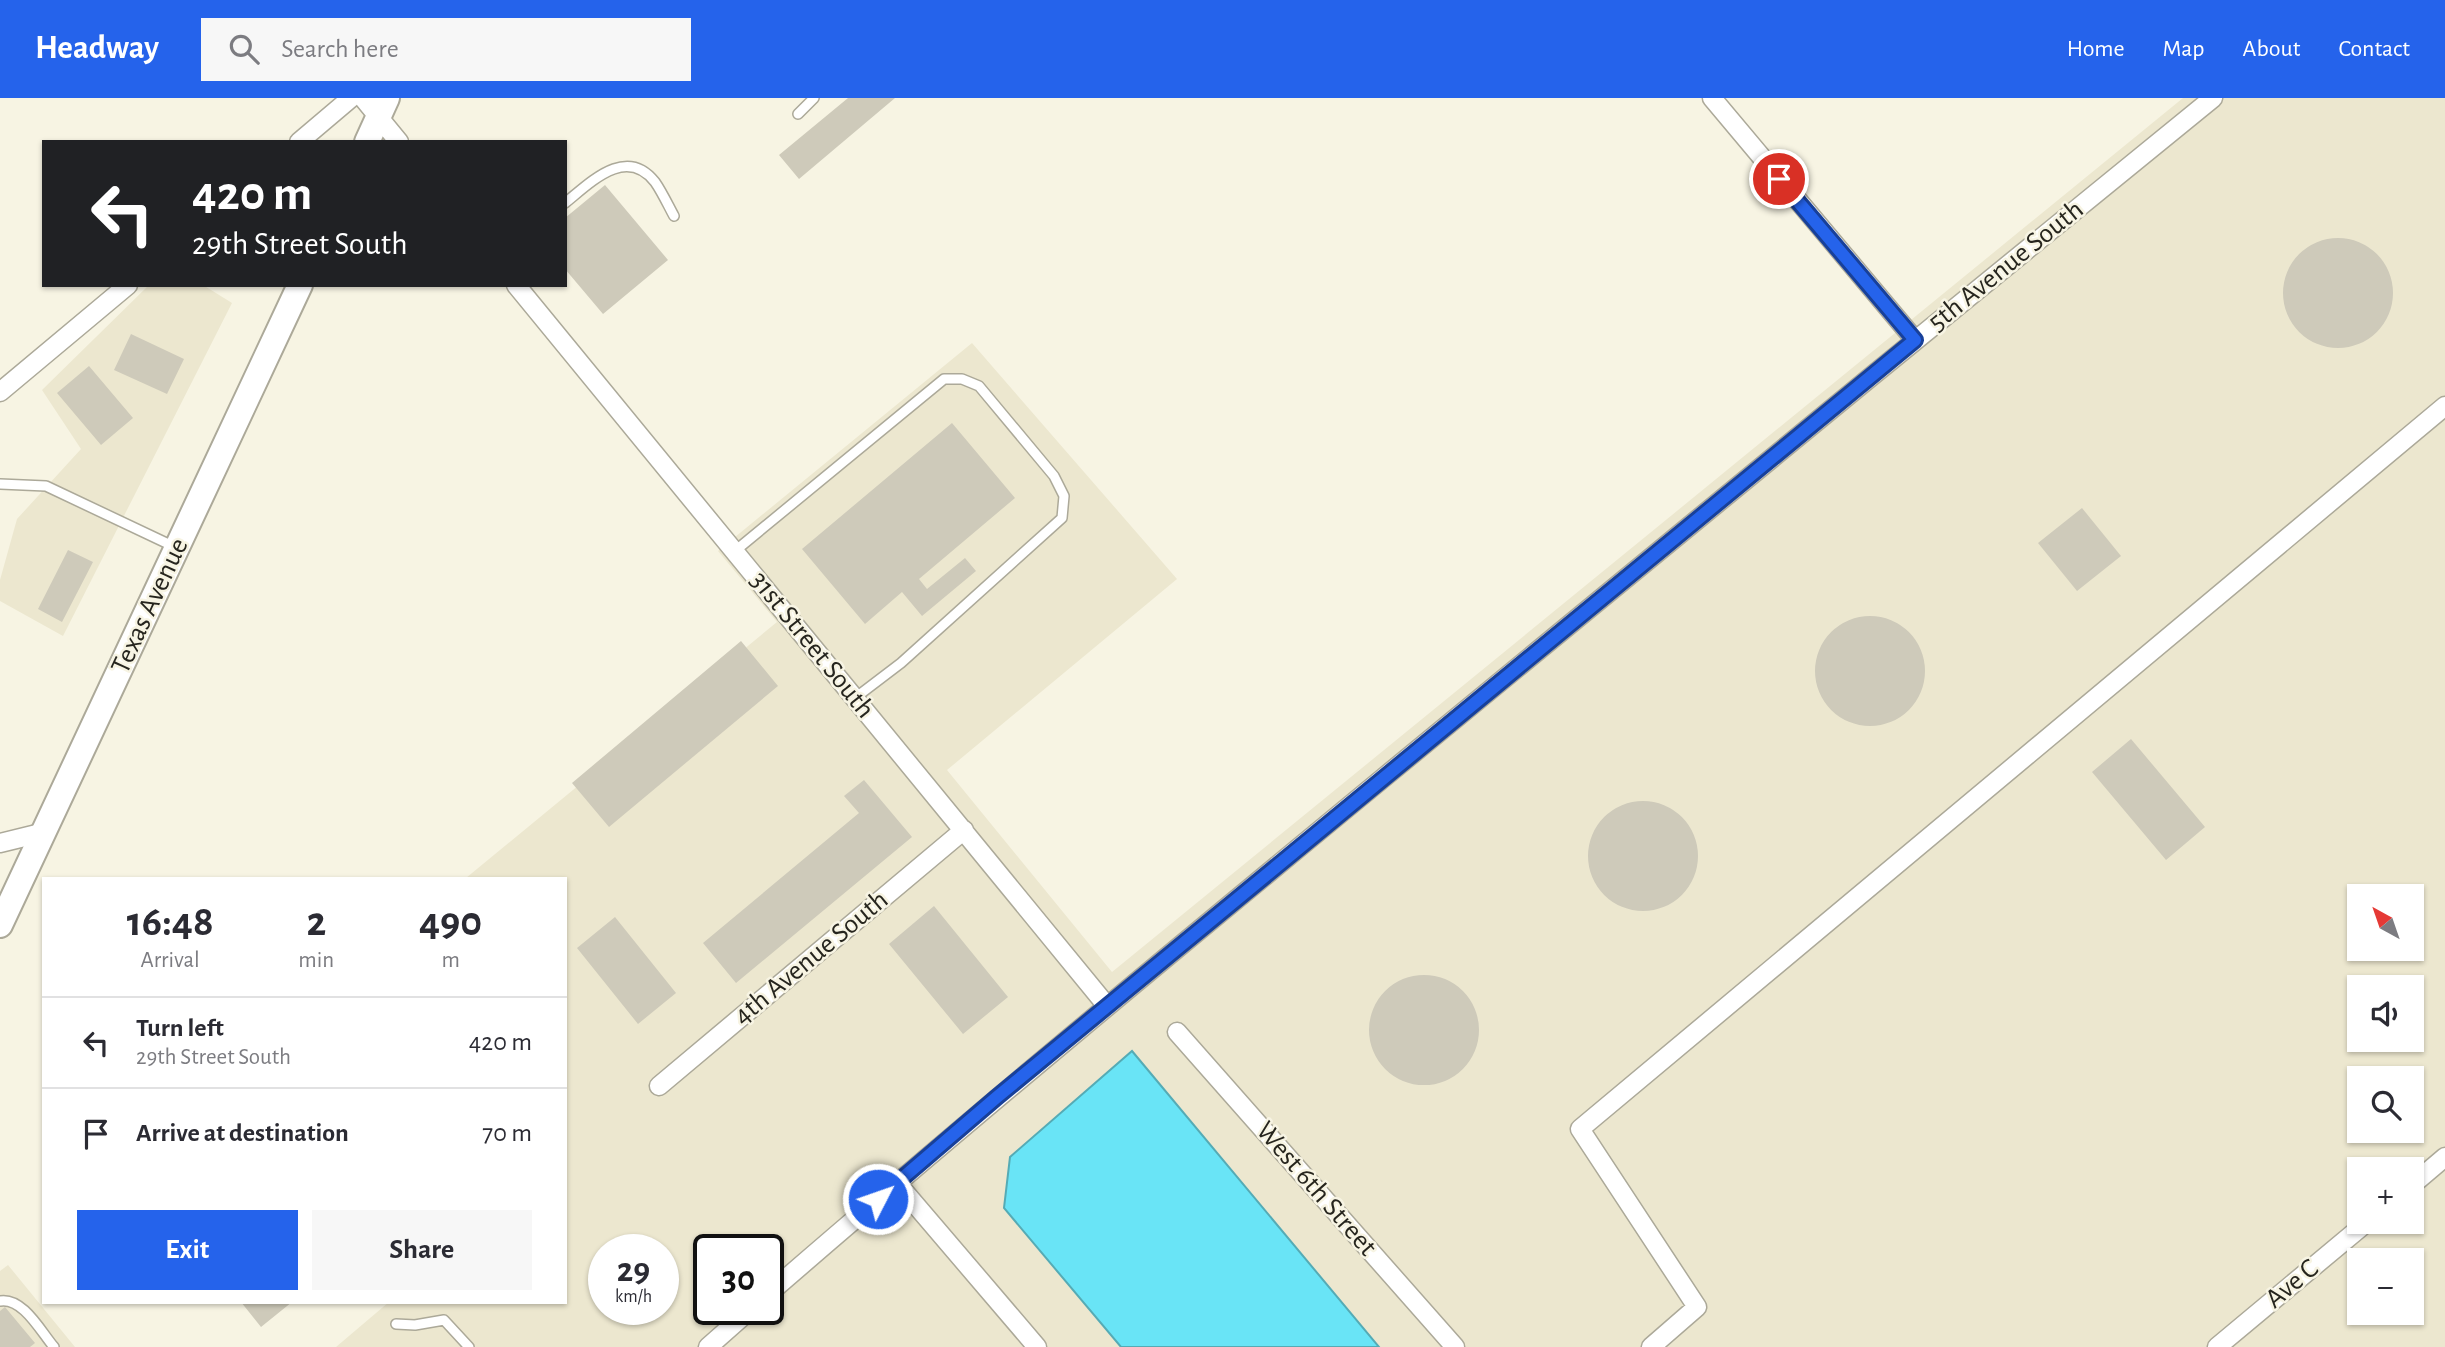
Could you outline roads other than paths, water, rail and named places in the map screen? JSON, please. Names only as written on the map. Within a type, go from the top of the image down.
[{"type":"main road","points":[[367,140],[376,104]]},
{"type":"main road","name":"Texas Avenue","points":[[0,925],[299,287]]},
{"type":"street","points":[[301,140],[351,98]]},
{"type":"street","points":[[1712,98],[1915,340]]},
{"type":"street","name":"5th Avenue South","points":[[784,1280],[1107,1006],[2213,98]]},
{"type":"street","points":[[376,104],[398,140]]},
{"type":"street","points":[[0,392],[126,287]]},
{"type":"street","name":"31st Street South","points":[[518,287],[1107,1006]]},
{"type":"street","points":[[1651,1347],[1697,1307],[1580,1129],[2445,406]]},
{"type":"street","name":"4th Avenue South","points":[[659,1086],[964,830]]},
{"type":"street","points":[[0,843],[45,832]]},
{"type":"street","name":"West 6th Street","points":[[1177,1032],[1455,1347]]},
{"type":"street","points":[[2424,1175],[2445,1157]]},
{"type":"street","points":[[897,1183],[1037,1347]]},
{"type":"street","name":"Ave C","points":[[2217,1347],[2353,1234]]},
{"type":"street","points":[[708,1347],[733,1325]]},
{"type":"lane","points":[[798,114],[814,98]]},
{"type":"lane","points":[[567,201],[596,178],[620,166],[634,166],[654,180],[674,216]]},
{"type":"lane","points":[[734,551],[944,379],[962,379],[979,386],[1054,476],[1064,495],[1062,518],[901,663],[855,698]]},
{"type":"lane","points":[[0,484],[46,486],[177,548]]},
{"type":"lane","points":[[0,1301],[7,1300],[19,1305],[54,1347]]},
{"type":"lane","points":[[396,1324],[415,1325],[444,1320],[469,1347]]},
{"type":"water","points":[[1132,1051],[1379,1347],[1121,1347],[1004,1208],[1010,1157]]}]
